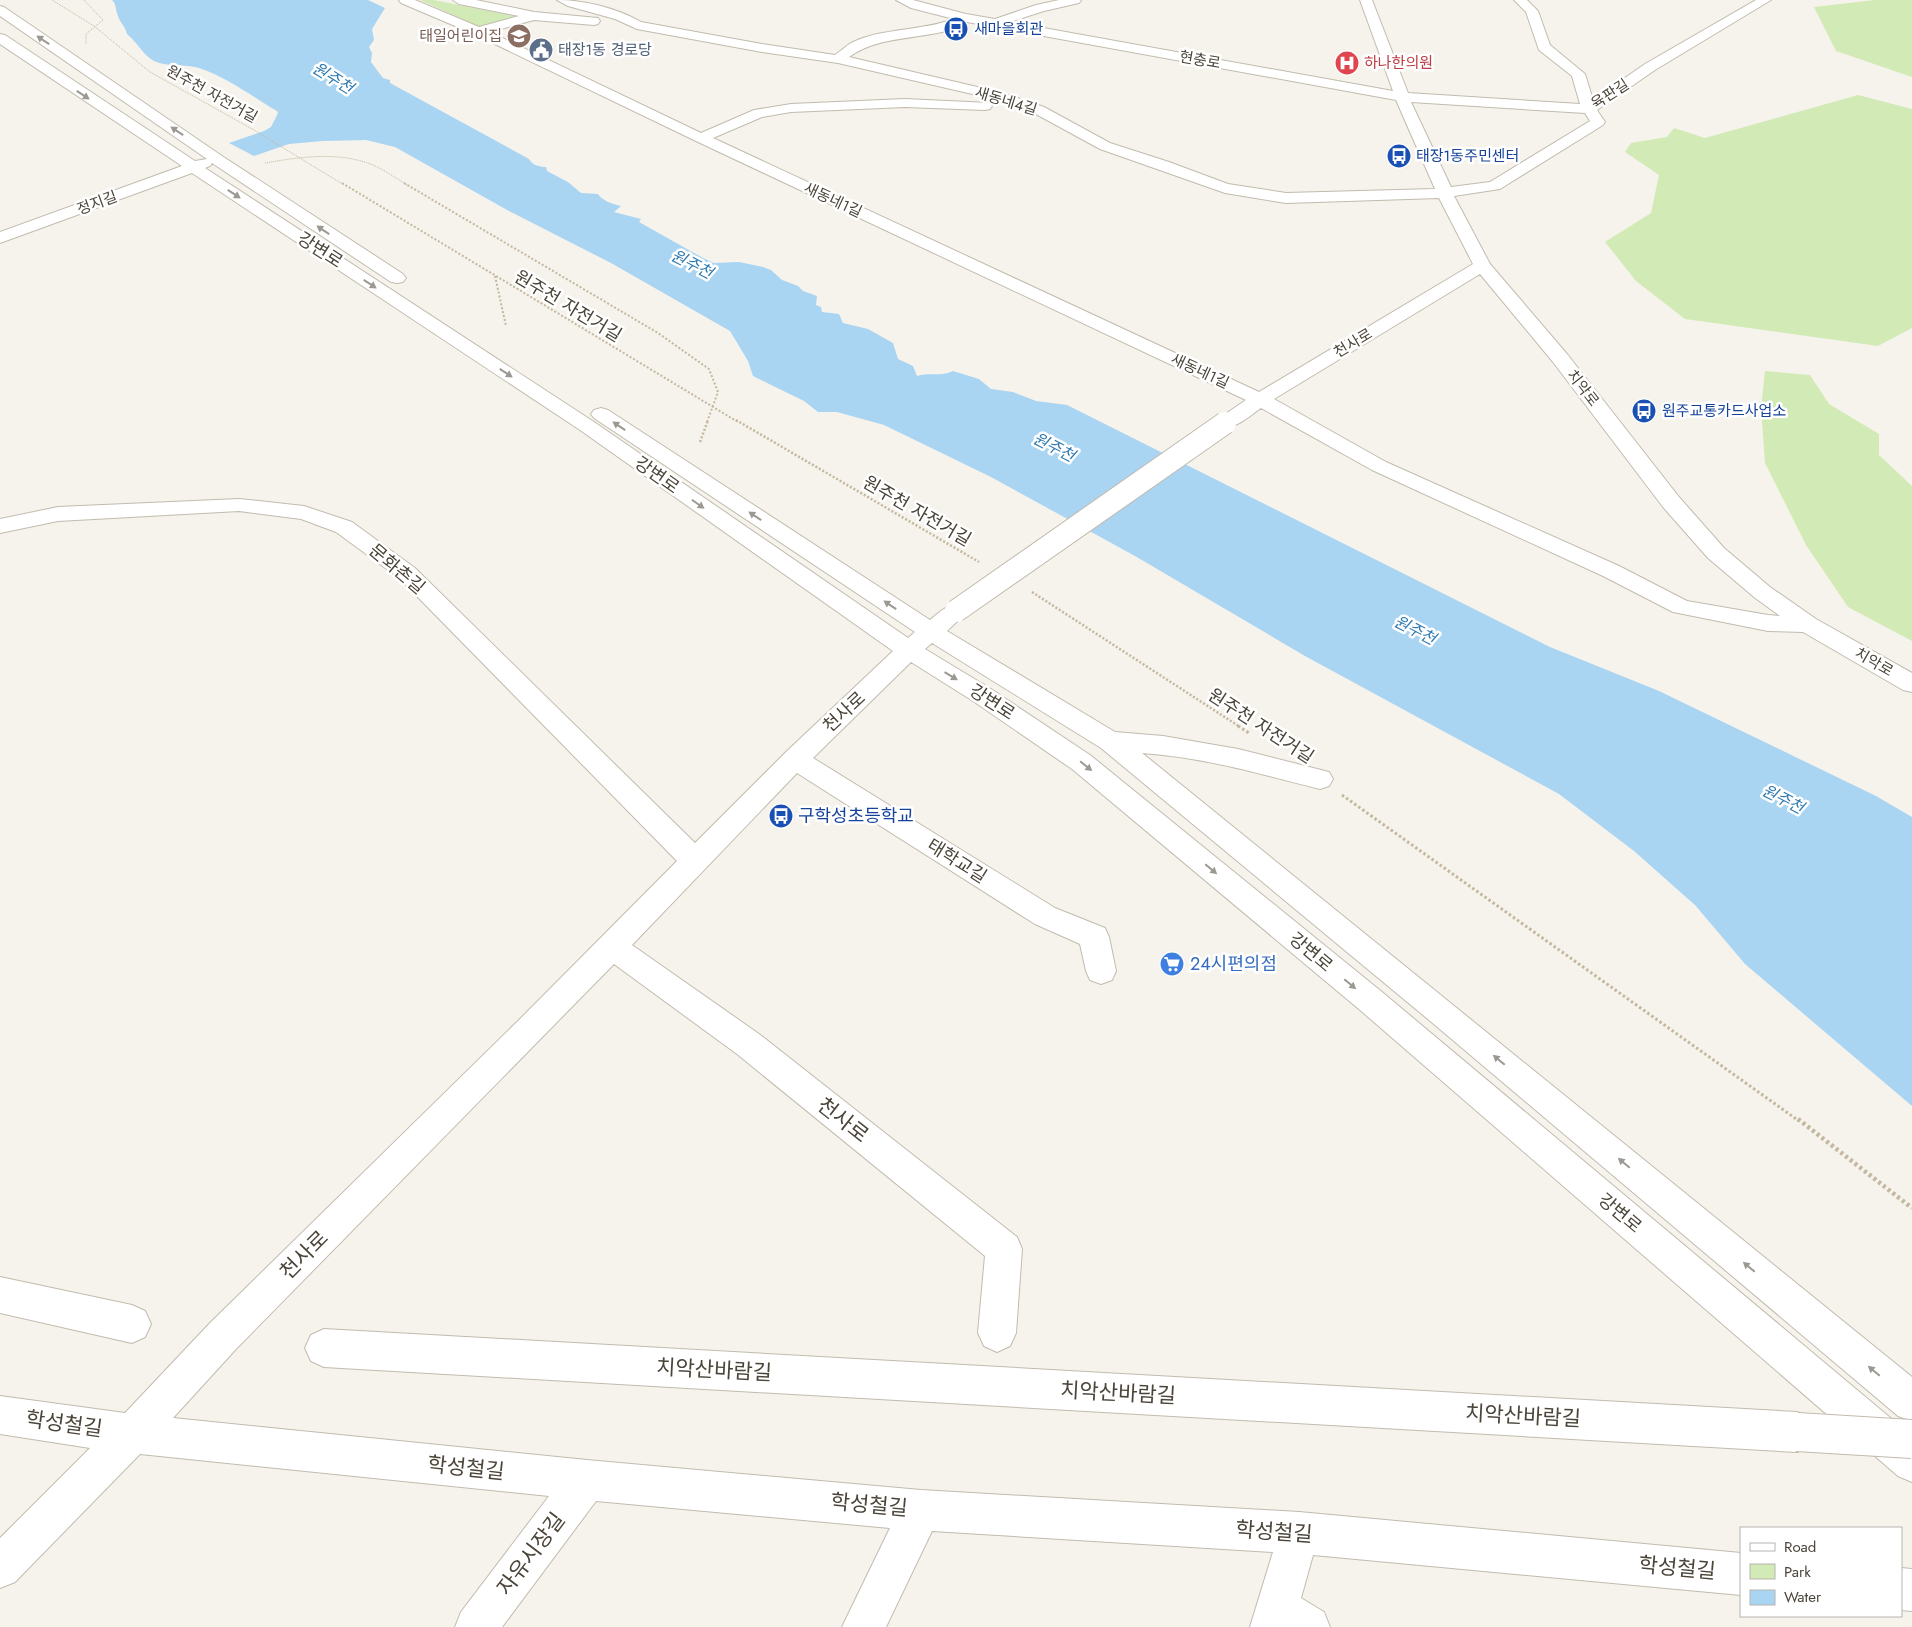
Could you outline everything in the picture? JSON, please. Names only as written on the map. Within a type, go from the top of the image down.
[{"type":"street","name":"새동네1길","points":[[405,0],[478,31],[701,138],[1261,400],[1379,466],[1681,606],[1768,623],[1808,624]]},
{"type":"street","points":[[459,0],[534,16],[637,25]]},
{"type":"street","points":[[478,31],[534,16],[568,2],[592,0]]},
{"type":"street","name":"현충로","points":[[902,0],[966,18],[1402,97]]},
{"type":"street","name":"현충로","points":[[997,23],[1040,8],[1075,0]]},
{"type":"street","name":"치악로","points":[[1366,0],[1402,97],[1444,193],[1482,266],[1560,358],[1671,502],[1716,553],[1762,592],[1808,624],[1912,684]]},
{"type":"street","points":[[1520,0],[1532,11],[1544,47],[1578,74],[1589,109]]},
{"type":"street","points":[[1736,0],[1762,2]]},
{"type":"street","name":"새동네4길","points":[[568,2],[625,17],[637,25],[762,48],[838,58],[998,96],[1039,110],[1105,146],[1164,164],[1225,188],[1286,198],[1444,193],[1494,186],[1598,122],[1589,109]]},
{"type":"street","name":"육판길","points":[[1402,97],[1589,109],[1650,67],[1762,2]]},
{"type":"street","name":"강변로","points":[[0,10],[217,159],[414,290]]},
{"type":"street","points":[[838,58],[856,46],[873,40],[941,28],[966,18]]},
{"type":"street","name":"강변로","points":[[0,38],[193,168],[920,642],[992,668],[1110,741],[1440,1011],[1912,1402]]},
{"type":"street","points":[[701,138],[759,113],[791,108],[905,103],[967,104],[1039,110]]},
{"type":"street","name":"정지길","points":[[0,238],[217,159]]},
{"type":"street","name":"천사로","points":[[0,1567],[132,1434],[223,1336],[531,1029],[694,860],[795,759],[920,642],[956,611],[1278,388],[1482,266]]},
{"type":"street","name":"강변로","points":[[497,345],[920,642],[982,695],[1081,762],[1371,1001],[1912,1462]]},
{"type":"street","name":"문화촌길","points":[[0,526],[58,514],[239,505],[304,514],[344,527],[407,573],[694,860]]},
{"type":"street","points":[[1110,741],[1163,745],[1238,758],[1320,779]]},
{"type":"street","name":"태학교길","points":[[795,759],[1045,916],[1094,937],[1100,971]]},
{"type":"street","name":"천사로","points":[[611,946],[748,1044],[1004,1248],[997,1333]]},
{"type":"street","points":[[0,1295],[132,1324]]},
{"type":"street","name":"치악산바람길","points":[[324,1348],[1912,1439]]},
{"type":"street","name":"학성철길","points":[[0,1415],[132,1434],[587,1480],[921,1510],[1299,1533],[1740,1574]]},
{"type":"street","name":"자유시장길","points":[[476,1627],[587,1480]]},
{"type":"street","points":[[863,1627],[921,1510]]},
{"type":"street","points":[[1286,1621],[1299,1533]]},
{"type":"path","name":"원주천 자전거길","points":[[52,0],[94,26],[150,72],[254,130],[713,408],[985,565]]},
{"type":"path","points":[[300,159],[351,158],[360,159],[375,166],[658,333],[709,369],[718,392],[700,442]]},
{"type":"path","name":"원주천 자전거길","points":[[495,276],[506,326]]},
{"type":"path","name":"원주천 자전거길","points":[[1028,590],[1253,736]]},
{"type":"path","points":[[1320,779],[1807,1126],[1912,1208]]},
{"type":"green space","points":[[420,0],[434,0],[520,17],[482,28]]},
{"type":"green space","points":[[1875,0],[1912,0],[1912,77],[1836,51],[1814,7]]},
{"type":"green space","points":[[1858,95],[1912,109],[1912,328],[1878,346],[1685,319],[1636,281],[1605,242],[1651,213],[1659,175],[1625,152],[1631,143],[1667,137],[1674,128],[1705,138]]},
{"type":"green space","points":[[1765,371],[1810,375],[1829,404],[1879,434],[1879,455],[1912,486],[1912,641],[1848,607],[1806,545],[1765,463],[1761,408]]},
{"type":"water","name":"원주천","points":[[112,0],[368,0],[385,8],[372,29],[374,40],[369,47],[372,53],[371,62],[383,78],[390,80],[390,83],[529,159],[534,164],[546,167],[547,171],[568,182],[581,193],[598,194],[605,200],[621,206],[614,212],[641,219],[639,222],[703,258],[714,263],[739,262],[771,270],[782,280],[817,296],[816,305],[821,307],[822,312],[839,314],[843,323],[868,329],[893,343],[898,359],[913,366],[917,376],[944,374],[953,371],[979,379],[991,389],[1013,392],[1036,401],[1067,405],[1550,647],[1659,691],[1876,796],[1912,817],[1912,1106],[1745,964],[1695,905],[1634,851],[1559,794],[1305,656],[1135,556],[991,477],[884,425],[837,412],[818,412],[804,401],[753,376],[748,361],[730,331],[611,263],[509,211],[395,147],[366,140],[323,141],[289,144],[254,156],[229,143],[271,127],[278,113],[277,111],[229,81],[209,72],[194,67],[154,61],[127,34]]},
{"type":"place","name":"새마을회관","points":[[956,29]]},
{"type":"place","name":"태일어린이집","points":[[519,36]]},
{"type":"place","name":"태장1동 경로당","points":[[541,50]]},
{"type":"place","name":"하나한의원","points":[[1347,63]]},
{"type":"place","name":"태장1동주민센터","points":[[1399,156]]},
{"type":"place","name":"원주교통카드사업소","points":[[1644,411]]},
{"type":"place","name":"구학성초등학교","points":[[781,816]]},
{"type":"place","name":"24시편의점","points":[[1172,964]]}]
